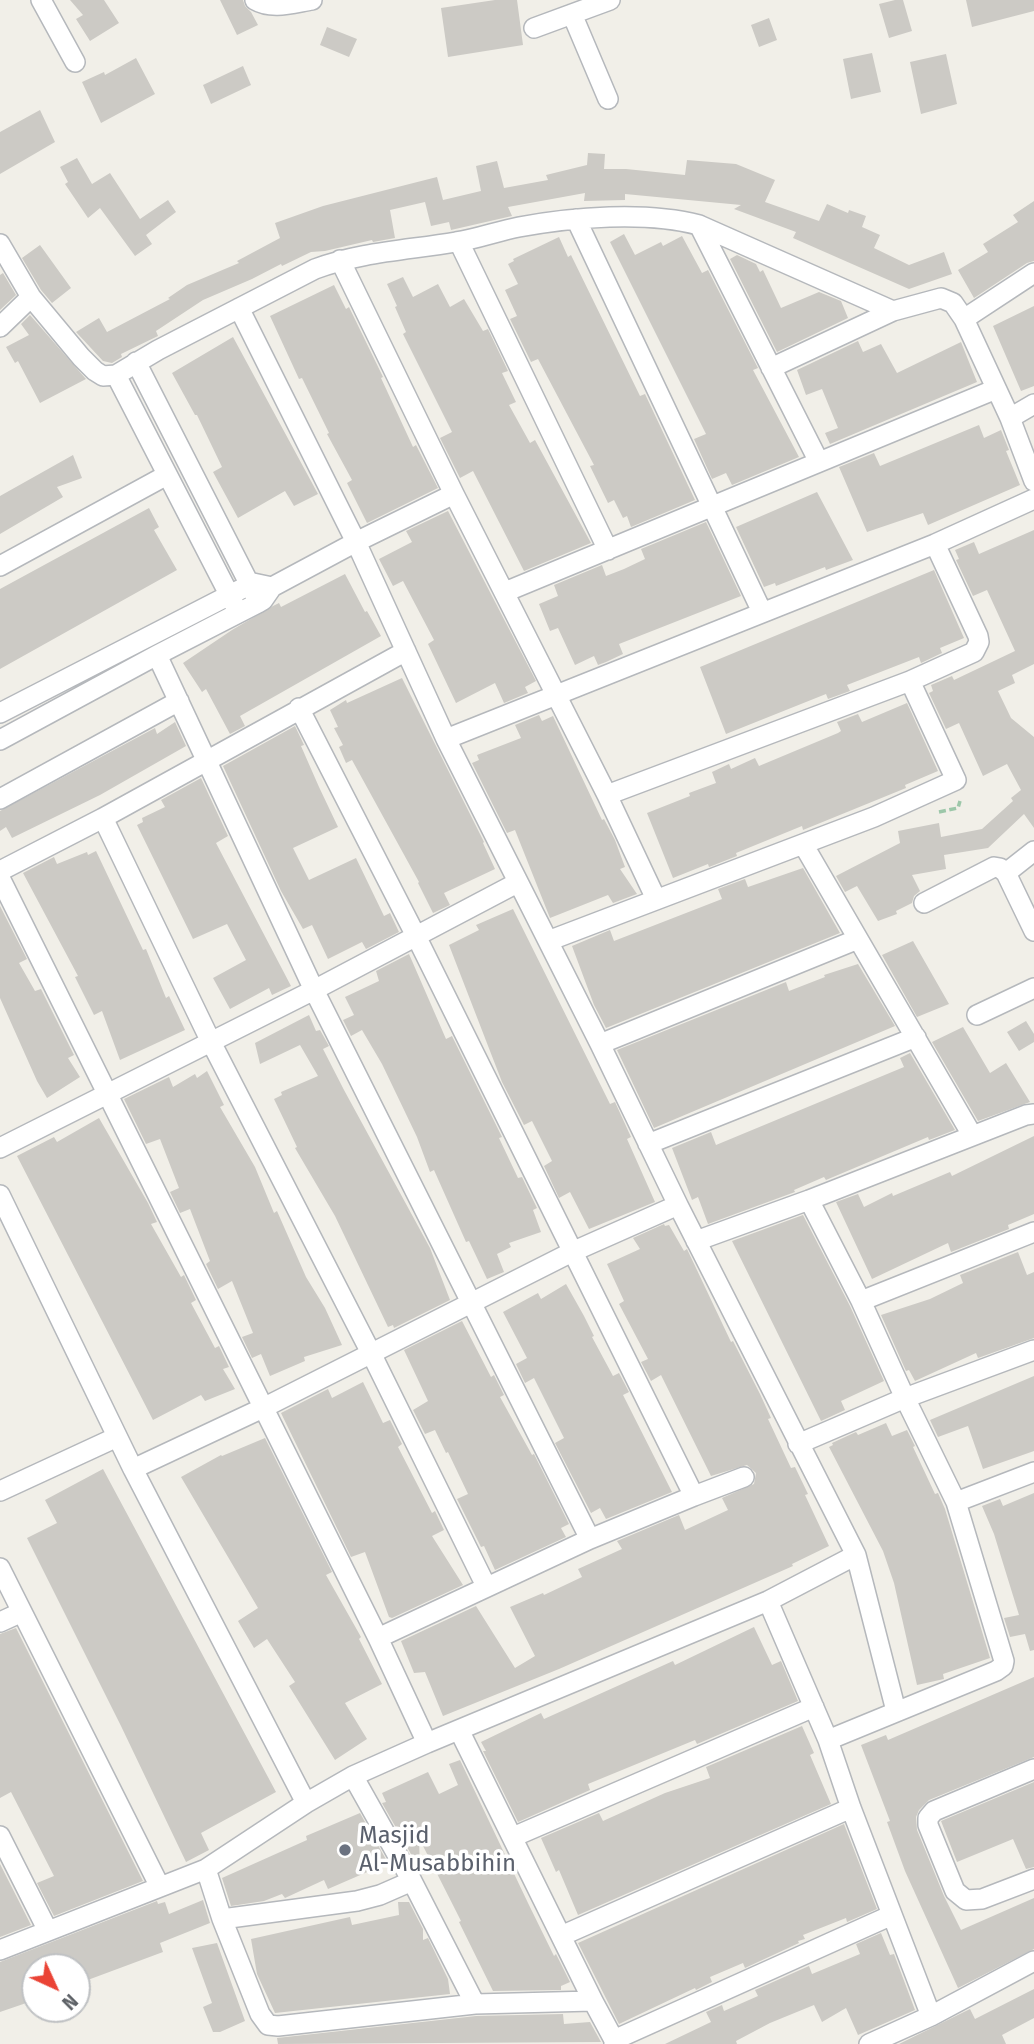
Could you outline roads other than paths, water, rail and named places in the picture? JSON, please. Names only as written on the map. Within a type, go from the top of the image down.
[{"type":"street","points":[[41,0],[75,62]]},
{"type":"street","points":[[255,0],[264,5],[312,0]]},
{"type":"street","points":[[534,28],[590,5],[608,99]]},
{"type":"street","points":[[0,244],[31,297],[94,372],[103,376],[116,375],[315,269],[341,260],[459,242],[518,227],[576,219],[626,218],[699,225],[893,312]]},
{"type":"street","points":[[576,219],[762,612]]},
{"type":"street","points":[[699,225],[819,462]]},
{"type":"street","points":[[459,242],[608,550]]},
{"type":"street","points":[[341,260],[454,494],[607,795],[656,899]]},
{"type":"street","points":[[964,319],[1034,273]]},
{"type":"street","points":[[0,327],[31,297]]},
{"type":"street","points":[[771,368],[893,312],[941,298],[953,303],[964,319],[1010,418],[1034,481]]},
{"type":"street","points":[[239,308],[356,541],[446,739],[517,883],[856,1555],[896,1711]]},
{"type":"street","points":[[136,362],[258,603]]},
{"type":"street","points":[[116,375],[238,613]]},
{"type":"street","points":[[505,592],[996,390]]},
{"type":"street","points":[[1010,418],[1034,404]]},
{"type":"street","points":[[0,566],[167,475]]},
{"type":"street","points":[[0,740],[157,654],[258,603],[272,587],[356,541],[454,494]]},
{"type":"street","points":[[446,739],[934,544],[1034,499]]},
{"type":"street","points":[[607,795],[909,681],[974,652],[979,642],[978,635],[934,544]]},
{"type":"street","points":[[0,713],[250,584],[272,587]]},
{"type":"street","points":[[0,871],[103,818],[405,651]]},
{"type":"street","points":[[157,654],[314,990],[590,1539]]},
{"type":"street","points":[[548,941],[874,817],[956,780],[909,681]]},
{"type":"street","points":[[0,799],[179,701]]},
{"type":"street","points":[[299,708],[416,936],[694,1496]]},
{"type":"street","points":[[103,818],[211,1042],[371,1353],[486,1586]]},
{"type":"street","points":[[803,844],[972,1135]]},
{"type":"street","points":[[1006,873],[1034,851]]},
{"type":"street","points":[[924,903],[994,867],[1000,868],[1006,873],[1034,931]]},
{"type":"street","points":[[0,878],[265,1407],[427,1743]]},
{"type":"street","points":[[0,1148],[314,990],[517,883]]},
{"type":"street","points":[[600,1044],[858,939]]},
{"type":"street","points":[[977,1015],[1034,988]]},
{"type":"street","points":[[648,1144],[916,1037]]},
{"type":"street","points":[[696,1241],[809,1200],[972,1135],[1034,1114]]},
{"type":"street","points":[[0,1195],[133,1469],[306,1803]]},
{"type":"street","points":[[809,1200],[861,1301],[956,1502],[1004,1661],[1003,1666],[996,1671],[828,1740]]},
{"type":"street","points":[[133,1469],[265,1407],[572,1252],[678,1205]]},
{"type":"street","points":[[861,1301],[1034,1232]]},
{"type":"street","points":[[798,1444],[905,1398],[1034,1350]]},
{"type":"street","points":[[0,1491],[117,1437]]},
{"type":"street","points":[[956,1502],[1034,1472]]},
{"type":"street","points":[[378,1639],[590,1539],[744,1477]]},
{"type":"street","points":[[0,1950],[206,1869],[306,1803],[353,1776],[768,1601],[856,1555]]},
{"type":"street","points":[[0,1568],[160,1887]]},
{"type":"street","points":[[768,1601],[828,1740],[930,2016]]},
{"type":"street","points":[[0,1622],[22,1612]]},
{"type":"street","points":[[513,1837],[814,1707]]},
{"type":"street","points":[[459,1730],[614,2042],[892,1915]]},
{"type":"street","points":[[1034,1769],[934,1811],[928,1825],[955,1891],[966,1900],[982,1899],[1034,1879]]},
{"type":"street","points":[[353,1776],[412,1881],[475,2004]]},
{"type":"street","points":[[561,1936],[851,1808]]},
{"type":"street","points":[[0,1836],[48,1931]]},
{"type":"street","points":[[206,1869],[222,1919],[260,2014],[268,2025],[475,2004],[593,2001]]},
{"type":"street","points":[[222,1919],[357,1901],[380,1895],[412,1881]]},
{"type":"street","points":[[869,2044],[930,2016],[1034,1961]]},
{"type":"place","name":"Masjid Al-Musabbihin","points":[[345,1850]]}]
